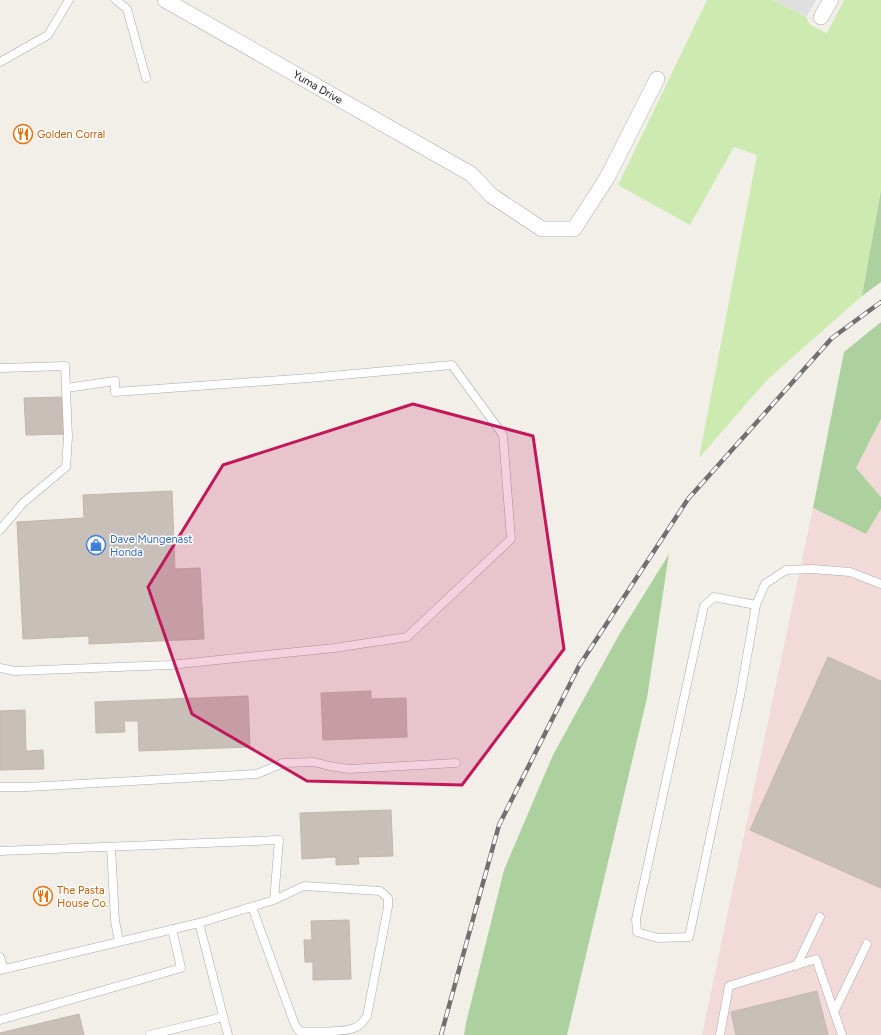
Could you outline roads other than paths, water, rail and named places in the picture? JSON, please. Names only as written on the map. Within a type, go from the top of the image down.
[{"type":"street","name":"Yuma Drive","points":[[166,0],[471,174],[492,196],[542,229],[574,229],[608,178],[657,79]]},
{"type":"street","points":[[821,17],[831,0]]},
{"type":"lane","points":[[0,62],[48,35],[69,0]]},
{"type":"lane","points":[[116,0],[127,9],[146,78]]},
{"type":"lane","points":[[0,668],[15,671],[170,666],[334,648],[407,637],[511,539],[502,435],[452,365],[309,378],[115,392],[115,381],[66,388]]},
{"type":"lane","points":[[0,368],[65,366],[68,437],[66,467],[23,503],[0,530]]},
{"type":"lane","points":[[756,605],[714,597],[704,606],[636,919],[636,932],[658,938],[689,937],[740,696],[756,605],[765,584],[786,570],[812,569],[850,572],[881,584]]},
{"type":"lane","points":[[0,787],[27,787],[256,774],[283,763],[314,762],[329,766],[349,768],[456,763]]},
{"type":"lane","points":[[0,851],[279,840],[274,900]]},
{"type":"lane","points":[[111,847],[115,921],[119,941]]},
{"type":"lane","points":[[0,957],[2,969],[198,923],[274,900],[304,886],[380,891],[388,898],[388,907],[367,1016],[363,1023],[352,1029],[307,1032],[299,1031],[252,907]]},
{"type":"lane","points":[[797,965],[820,917]]},
{"type":"lane","points":[[198,923],[228,1035]]},
{"type":"lane","points":[[0,1020],[181,968],[172,929]]},
{"type":"lane","points":[[834,1012],[868,944]]},
{"type":"lane","points":[[720,1035],[729,986],[816,959],[842,1035]]},
{"type":"lane","points":[[150,1035],[223,1017]]},
{"type":"railway","points":[[441,1035],[499,825],[579,666],[688,499],[832,338],[881,302]]},
{"type":"place","name":"Golden Corral","points":[[23,134]]},
{"type":"place","name":"Dave Mungenast Honda","points":[[96,545]]},
{"type":"place","name":"The Pasta House Co.","points":[[43,896]]}]
